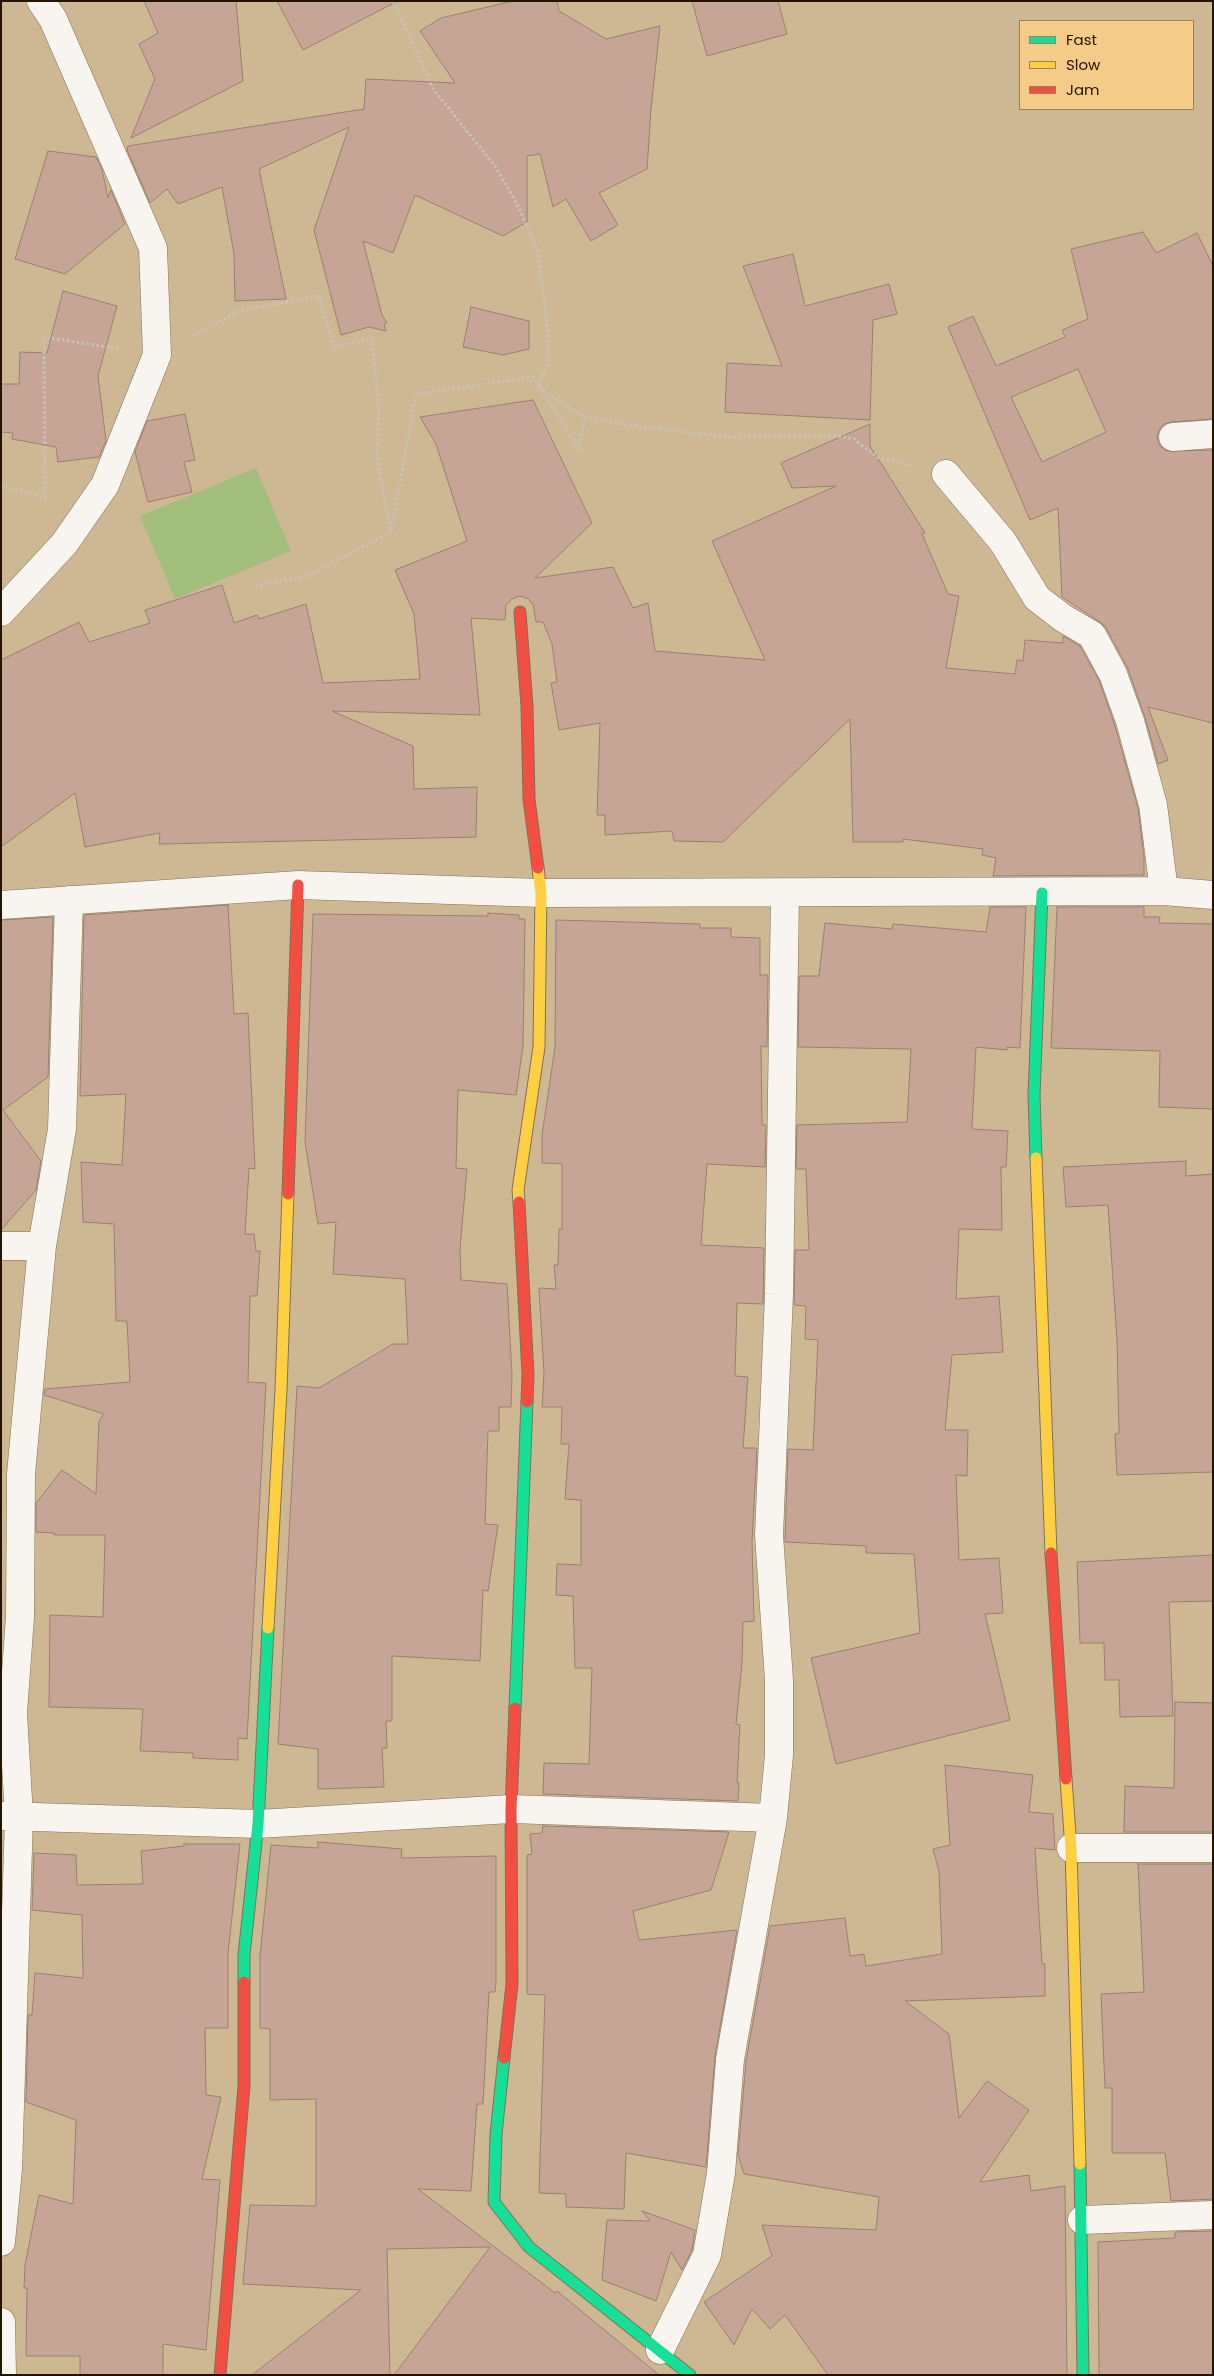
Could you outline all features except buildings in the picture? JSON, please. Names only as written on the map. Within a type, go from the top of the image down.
[{"type":"street","points":[[1,612],[64,544],[105,485],[157,355],[153,248],[53,19],[41,1]]},
{"type":"street","points":[[1173,437],[1213,434]]},
{"type":"street","points":[[946,474],[1003,542],[1037,598],[1063,618],[1092,635],[1113,674],[1130,721],[1154,805],[1164,891]]},
{"type":"street","points":[[520,612],[528,706],[529,799],[541,893],[539,1048],[518,1190],[528,1375],[511,1809],[512,1984],[496,2134],[494,2202],[529,2246],[690,2375]]},
{"type":"street","points":[[1,905],[298,885],[541,893],[1042,893],[1164,891],[1213,896]]},
{"type":"street","points":[[220,2375],[244,2086],[244,1955],[258,1824],[281,1390],[298,885]]},
{"type":"street","points":[[660,2350],[707,2255],[720,2173],[730,2059],[772,1818],[779,1755],[779,1680],[769,1535],[779,1294],[785,893]]},
{"type":"street","points":[[1042,893],[1034,1094],[1049,1524],[1070,1848],[1082,2220],[1083,2375]]},
{"type":"street","points":[[1,2242],[8,2170],[10,1816],[7,1711],[20,1616],[21,1474],[42,1246],[62,1129],[69,900]]},
{"type":"street","points":[[1,1246],[42,1246]]},
{"type":"street","points":[[10,1816],[258,1824],[511,1809],[772,1818]]},
{"type":"street","points":[[1070,1848],[1213,1848]]},
{"type":"street","points":[[1082,2220],[1213,2215]]},
{"type":"street","points":[[1,2322],[2,2375]]},
{"type":"path","points":[[392,1],[433,89],[495,166],[516,202],[538,251],[547,321],[549,362],[538,385],[552,397],[585,418],[646,428],[730,437],[838,436],[854,440],[876,456],[946,474]]},
{"type":"path","points":[[1,485],[45,498],[44,337],[157,355],[239,311],[319,296],[334,347],[372,339],[379,409],[378,459],[390,532]]},
{"type":"path","points":[[390,532],[416,394],[533,377],[579,449],[585,418]]},
{"type":"path","points":[[255,586],[308,576],[390,532]]},
{"type":"green space","points":[[256,468],[291,551],[175,599],[140,516]]},
{"type":"traffic: fast","points":[[1036,1158],[1034,1095],[1042,893]]},
{"type":"traffic: fast","points":[[515,1708],[527,1402]]},
{"type":"traffic: fast","points":[[244,1982],[244,1955],[258,1824],[268,1628]]},
{"type":"traffic: fast","points":[[504,2058],[496,2134],[494,2202],[529,2247],[690,2375]]},
{"type":"traffic: fast","points":[[1080,2164],[1083,2375]]},
{"type":"traffic: slow","points":[[519,1202],[518,1190],[539,1047],[541,893],[538,868]]},
{"type":"traffic: slow","points":[[1036,1158],[1051,1553]]},
{"type":"traffic: slow","points":[[268,1628],[281,1390],[288,1194]]},
{"type":"traffic: slow","points":[[1066,1779],[1071,1848],[1080,2164]]},
{"type":"traffic: jam","points":[[520,612],[527,706],[529,799],[538,868]]},
{"type":"traffic: jam","points":[[288,1194],[298,885]]},
{"type":"traffic: jam","points":[[519,1202],[528,1375],[527,1402]]},
{"type":"traffic: jam","points":[[1051,1553],[1066,1779]]},
{"type":"traffic: jam","points":[[504,2058],[512,1984],[511,1809],[515,1708]]},
{"type":"traffic: jam","points":[[220,2375],[244,2086],[244,1982]]}]
